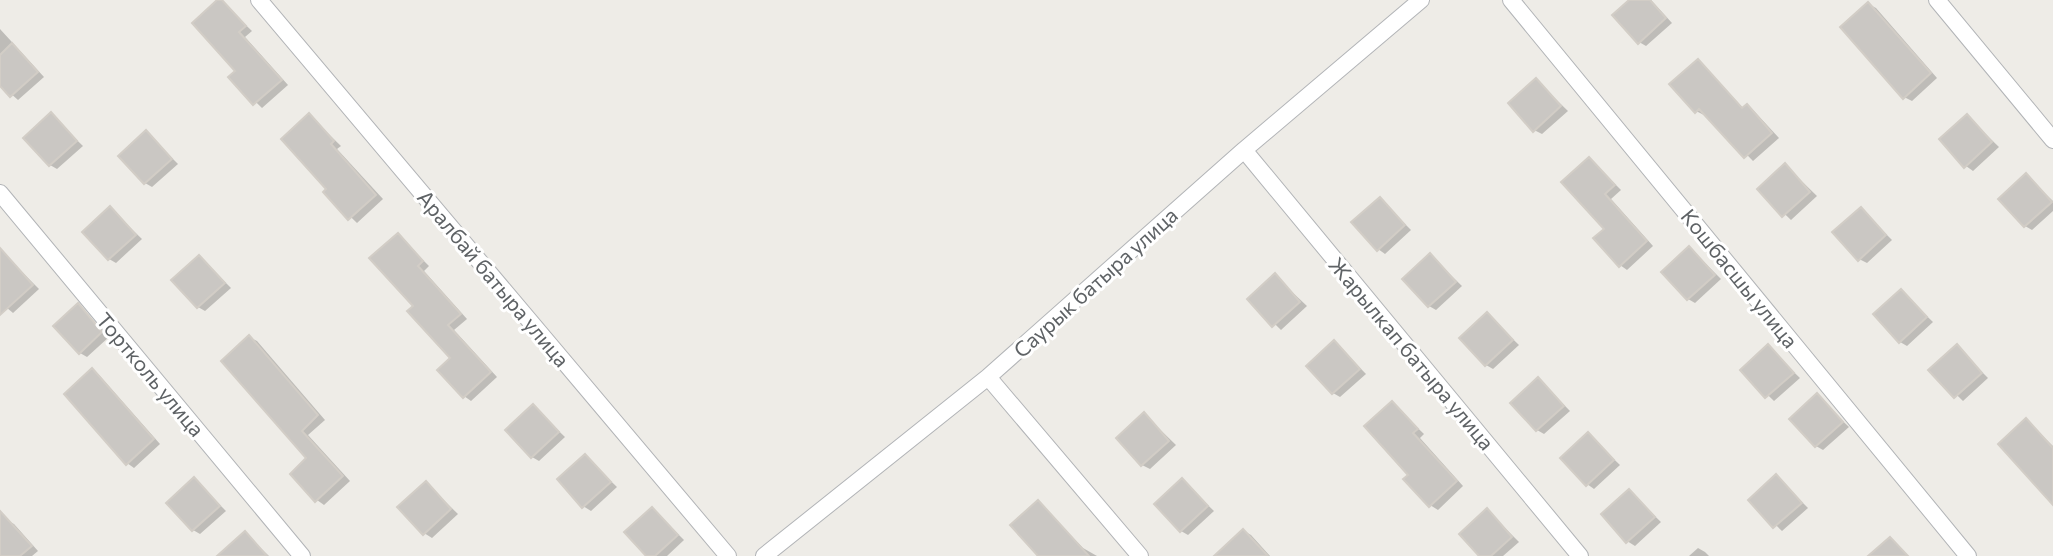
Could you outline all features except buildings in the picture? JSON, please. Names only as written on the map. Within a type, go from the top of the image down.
[{"type":"street","name":"Аралбай батыра улица","points":[[259,0],[728,556]]},
{"type":"street","name":"Саурык батыра улица","points":[[764,556],[988,377],[1244,150],[1421,0]]},
{"type":"street","name":"Кошбасшы улица","points":[[1511,0],[1968,556]]},
{"type":"street","points":[[1937,0],[2053,140]]},
{"type":"street","name":"Жарылкап батыра улица","points":[[1244,150],[1580,556]]},
{"type":"street","name":"Тортколь улица","points":[[0,193],[302,556]]},
{"type":"street","points":[[988,377],[1140,556]]}]
